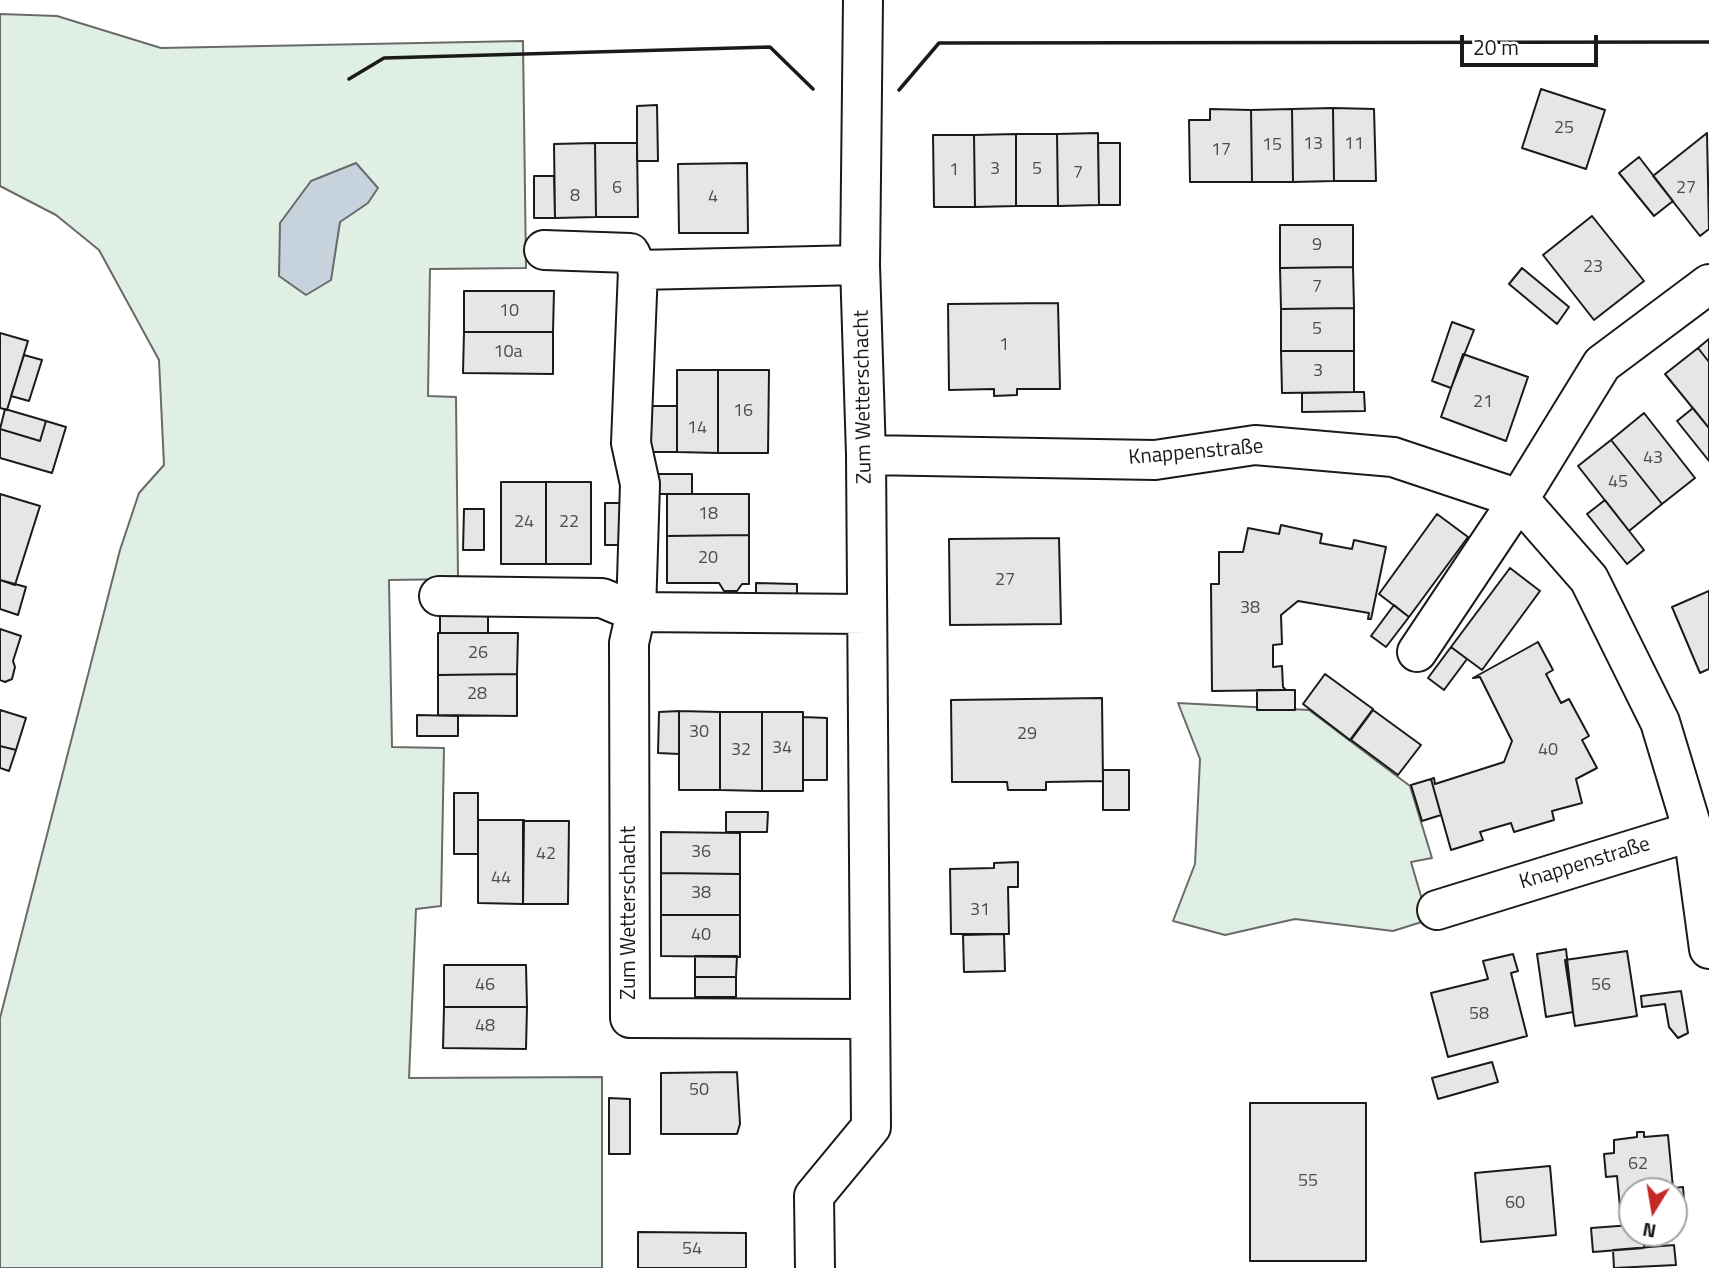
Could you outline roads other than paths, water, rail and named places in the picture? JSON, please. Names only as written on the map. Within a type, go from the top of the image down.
[{"type":"street","name":"Zum Wetterschacht","points":[[816,1268],[814,1196],[871,1126],[866,455],[860,265],[863,0]]},
{"type":"street","points":[[544,250],[631,253],[638,270],[860,265]]},
{"type":"street","name":"Zum Wetterschacht","points":[[638,270],[631,443],[640,484],[636,612],[629,643],[630,1018],[869,1019]]},
{"type":"street","points":[[1417,652],[1519,499],[1602,364],[1709,284]]},
{"type":"street","name":"Knappenstraße","points":[[866,455],[1155,460],[1255,445],[1393,457],[1519,499]]},
{"type":"street","points":[[1519,499],[1589,579],[1660,722],[1693,831],[1709,949]]},
{"type":"street","points":[[439,596],[602,598],[636,612],[866,614]]},
{"type":"street","name":"Knappenstraße","points":[[1437,910],[1693,831]]}]
